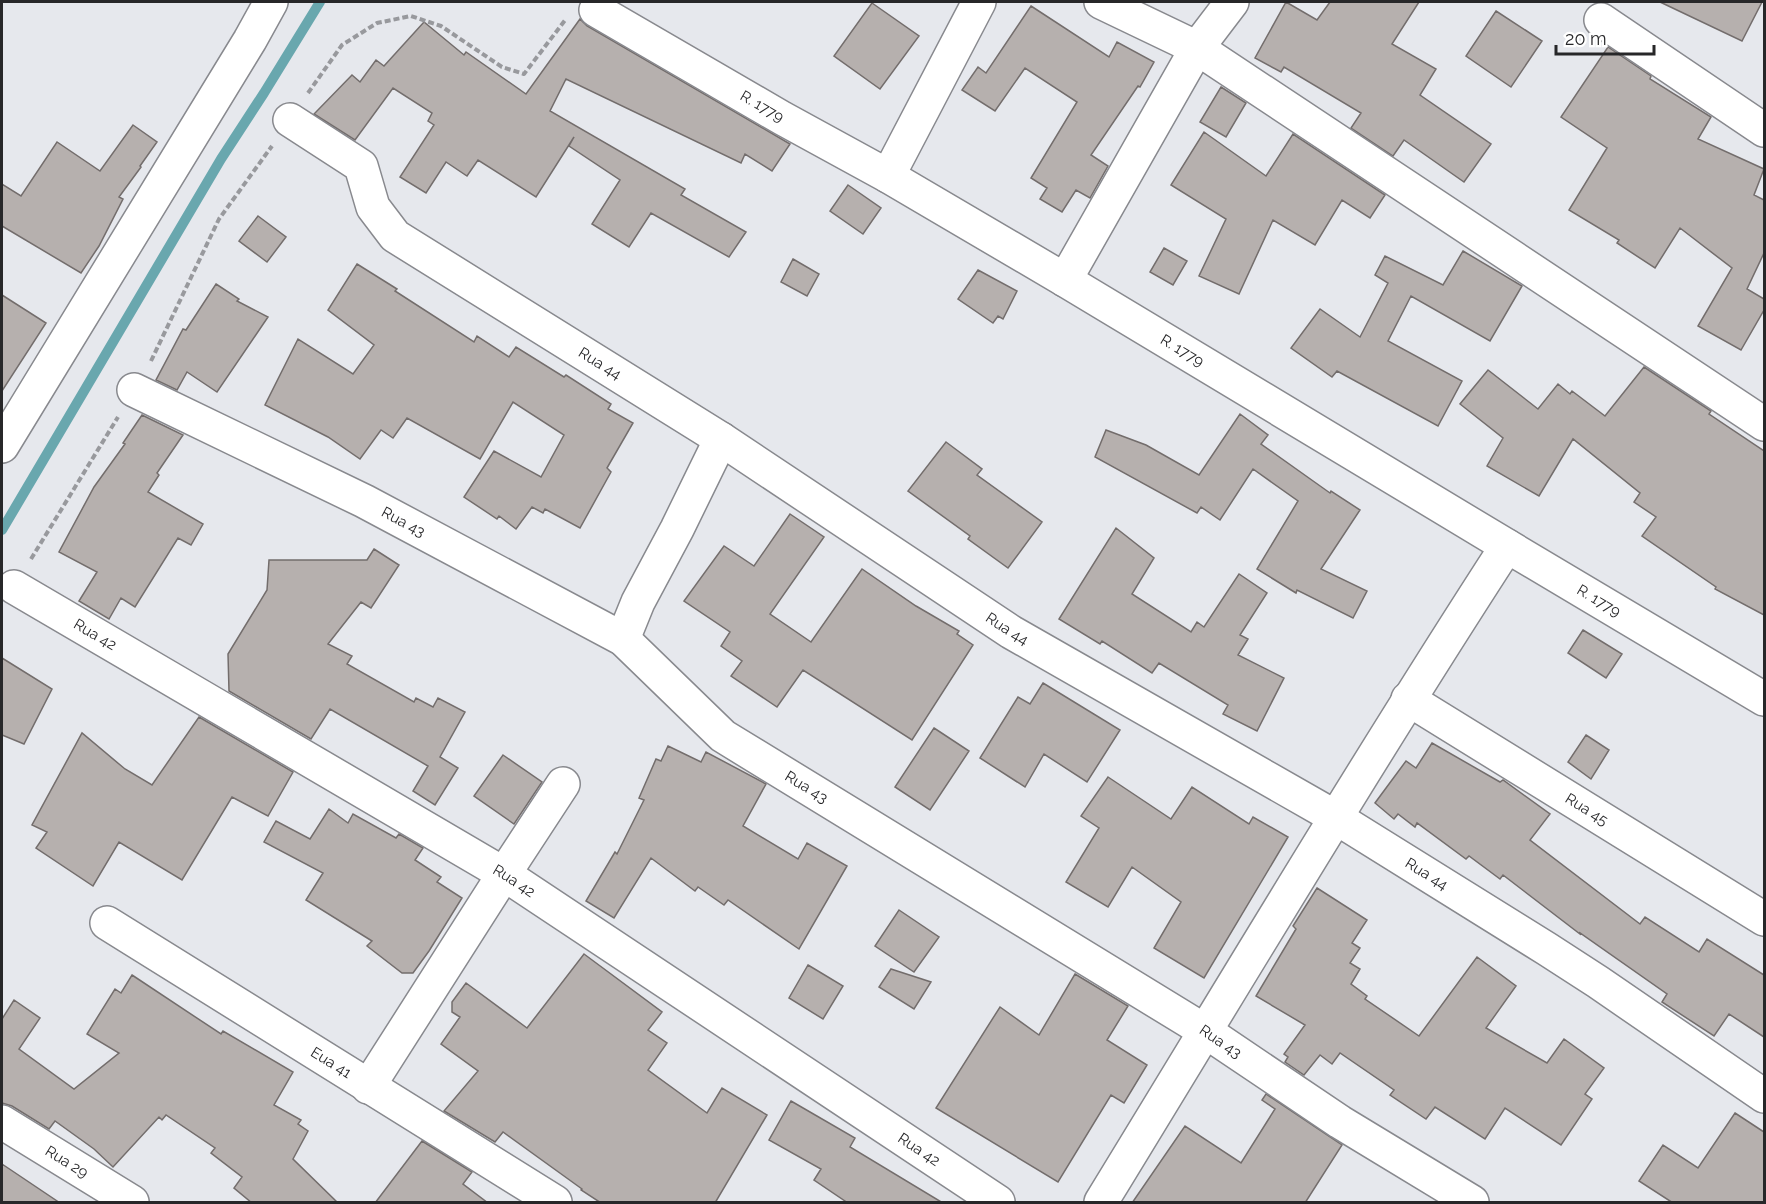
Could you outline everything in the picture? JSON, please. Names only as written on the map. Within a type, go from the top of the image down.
[{"type":"street","points":[[2,446],[271,2]]},
{"type":"street","points":[[888,176],[980,2]]},
{"type":"street","points":[[1101,2],[1197,48],[1764,424]]},
{"type":"street","points":[[1065,280],[1197,48],[1232,2]]},
{"type":"street","name":"R. 1779","points":[[596,10],[782,118],[888,176],[1065,280],[1764,699]]},
{"type":"street","points":[[1601,20],[1764,130]]},
{"type":"street","name":"Rua 44","points":[[290,120],[361,166],[373,207],[395,236],[721,439],[1011,632],[1335,818],[1572,965],[1764,1096]]},
{"type":"street","name":"Rua 43","points":[[134,390],[364,501],[623,639],[723,736],[1205,1031],[1340,1122],[1472,1203]]},
{"type":"street","points":[[623,639],[638,602],[678,529],[721,439]]},
{"type":"street","points":[[1101,1203],[1408,699],[1507,546]]},
{"type":"street","name":"Rua 42","points":[[14,587],[504,874],[998,1203]]},
{"type":"street","name":"Rua 45","points":[[1408,699],[1764,919]]},
{"type":"street","points":[[368,1087],[563,784]]},
{"type":"street","name":"Eua 41","points":[[107,922],[555,1203]]},
{"type":"street","name":"Rua 29","points":[[2,1122],[132,1203]]},
{"type":"path","points":[[290,120],[342,45],[377,23],[411,16],[441,26],[502,67],[524,74],[572,12],[596,10]]},
{"type":"building","points":[[1286,2],[1317,20],[1330,2],[1419,2],[1392,44],[1436,69],[1420,95],[1491,144],[1464,182],[1404,140],[1393,156],[1351,128],[1361,113],[1284,67],[1281,72],[1255,58]]},
{"type":"building","points":[[1660,2],[1762,2],[1742,41]]},
{"type":"building","points":[[872,3],[919,36],[880,89],[834,56]]},
{"type":"building","points":[[1031,6],[1109,57],[1117,42],[1154,62],[1140,87],[1138,86],[1091,155],[1108,166],[1090,198],[1076,190],[1062,212],[1040,199],[1047,188],[1031,178],[1077,102],[1025,68],[995,111],[962,90],[978,67],[986,73]]},
{"type":"building","points":[[1496,11],[1542,41],[1511,87],[1466,56]]},
{"type":"building","points":[[580,19],[587,26],[790,144],[772,171],[745,154],[741,163],[566,79],[550,111],[685,189],[681,195],[746,232],[729,257],[651,213],[629,247],[592,224],[620,180],[569,146],[574,137],[536,197],[478,160],[467,176],[446,162],[426,193],[400,177],[434,125],[428,121],[432,113],[393,88],[355,140],[314,114],[352,75],[360,82],[376,60],[384,66],[424,22],[464,55],[466,52],[526,94]]},
{"type":"building","points":[[1608,47],[1651,76],[1650,79],[1711,117],[1698,139],[1764,169],[1754,195],[1764,200],[1764,253],[1747,289],[1764,299],[1764,310],[1741,350],[1698,326],[1732,268],[1680,228],[1655,268],[1617,243],[1619,240],[1569,210],[1607,148],[1561,117]]},
{"type":"building","points":[[1221,87],[1246,103],[1226,137],[1200,122]]},
{"type":"building","points":[[133,125],[157,142],[119,197],[123,199],[99,246],[81,273],[2,226],[2,184],[21,196],[57,142],[100,171]]},
{"type":"building","points":[[1204,132],[1266,176],[1293,134],[1385,195],[1370,218],[1342,200],[1315,245],[1273,220],[1239,294],[1199,276],[1226,219],[1171,185]]},
{"type":"building","points":[[848,185],[881,208],[863,234],[830,211]]},
{"type":"building","points":[[258,216],[286,237],[267,262],[239,241]]},
{"type":"building","points":[[1164,248],[1187,261],[1173,285],[1150,272]]},
{"type":"building","points":[[1463,251],[1522,286],[1490,341],[1411,296],[1388,341],[1462,381],[1438,426],[1337,371],[1332,377],[1291,348],[1320,309],[1360,337],[1388,283],[1375,275],[1385,256],[1443,285]]},
{"type":"building","points":[[793,259],[819,274],[807,296],[781,282]]},
{"type":"building","points":[[357,264],[474,342],[477,336],[509,357],[516,347],[611,404],[608,409],[633,423],[607,468],[611,472],[580,528],[545,509],[543,513],[532,507],[516,529],[499,516],[497,519],[464,497],[494,451],[541,477],[564,435],[513,402],[480,459],[407,418],[393,438],[381,430],[360,459],[328,437],[265,405],[298,339],[353,374],[374,345],[328,310]]},
{"type":"building","points":[[978,270],[1017,291],[1003,319],[998,316],[993,323],[958,299]]},
{"type":"building","points":[[216,284],[239,299],[237,301],[268,317],[217,392],[187,372],[177,390],[156,380],[183,329],[186,330]]},
{"type":"building","points":[[2,295],[46,323],[2,391]]},
{"type":"building","points":[[1644,367],[1711,411],[1709,414],[1764,451],[1764,615],[1715,589],[1716,587],[1642,536],[1656,517],[1634,502],[1640,493],[1573,439],[1539,496],[1487,466],[1503,438],[1460,404],[1488,370],[1538,409],[1558,384],[1570,394],[1572,391],[1605,416]]},
{"type":"building","points":[[1240,414],[1268,435],[1261,444],[1330,493],[1331,491],[1360,510],[1321,569],[1367,591],[1353,618],[1297,590],[1296,593],[1257,569],[1298,501],[1253,469],[1220,520],[1201,507],[1197,513],[1095,457],[1106,430],[1146,445],[1199,475]]},
{"type":"building","points":[[142,415],[183,435],[157,473],[159,475],[148,492],[203,524],[191,545],[178,538],[135,607],[121,598],[109,619],[79,601],[97,572],[59,552],[94,487],[125,444],[123,443]]},
{"type":"building","points":[[946,442],[982,469],[977,475],[1042,522],[1008,568],[968,539],[970,536],[908,491]]},
{"type":"building","points":[[790,514],[824,537],[770,614],[811,642],[862,569],[916,606],[959,631],[957,634],[973,645],[912,740],[803,670],[777,707],[731,676],[742,661],[721,646],[730,632],[684,601],[724,546],[754,566]]},
{"type":"building","points":[[1116,528],[1154,558],[1132,594],[1191,632],[1197,622],[1204,627],[1239,574],[1267,593],[1240,635],[1248,639],[1238,655],[1284,678],[1257,731],[1223,714],[1228,705],[1159,663],[1152,673],[1102,641],[1100,644],[1059,619]]},
{"type":"building","points":[[374,549],[399,565],[371,608],[361,602],[328,644],[352,656],[347,664],[414,702],[416,698],[433,707],[438,698],[465,712],[440,757],[458,768],[435,805],[413,791],[428,766],[330,709],[311,739],[229,691],[228,654],[267,590],[269,560],[367,560]]},
{"type":"building","points":[[1583,630],[1622,654],[1606,678],[1568,653]]},
{"type":"building","points":[[2,658],[52,689],[24,744],[2,735]]},
{"type":"building","points":[[1043,683],[1120,730],[1087,782],[1044,754],[1025,787],[980,758],[1018,697],[1030,704]]},
{"type":"building","points":[[199,717],[293,772],[268,816],[232,797],[182,880],[119,842],[93,886],[36,848],[47,832],[32,825],[82,733],[125,769],[152,785]]},
{"type":"building","points":[[934,728],[969,751],[930,810],[895,787]]},
{"type":"building","points":[[1586,735],[1609,750],[1591,779],[1568,762]]},
{"type":"building","points":[[1432,743],[1500,782],[1503,780],[1550,814],[1530,840],[1640,924],[1645,917],[1699,952],[1707,939],[1764,975],[1764,1037],[1729,1014],[1714,1036],[1662,1002],[1667,994],[1580,934],[1503,875],[1500,879],[1469,856],[1466,859],[1417,823],[1415,827],[1398,814],[1394,819],[1375,803],[1406,761],[1416,768]]},
{"type":"building","points":[[668,746],[701,762],[706,752],[766,784],[743,826],[798,859],[807,843],[847,866],[799,949],[728,900],[724,905],[698,887],[695,891],[651,858],[614,918],[586,901],[615,852],[617,854],[644,800],[639,798],[656,759],[661,761]]},
{"type":"building","points":[[503,755],[542,782],[514,824],[474,796]]},
{"type":"building","points":[[1108,777],[1171,819],[1192,787],[1249,824],[1253,817],[1288,837],[1204,978],[1154,948],[1181,902],[1132,867],[1108,907],[1066,882],[1099,828],[1081,816]]},
{"type":"building","points":[[329,809],[348,823],[353,814],[396,838],[399,834],[423,848],[415,860],[441,877],[437,882],[462,898],[413,973],[402,973],[367,946],[372,941],[306,900],[323,873],[264,842],[276,821],[310,839]]},
{"type":"building","points":[[1317,888],[1367,920],[1352,943],[1360,948],[1350,963],[1360,969],[1351,984],[1367,996],[1365,999],[1419,1036],[1477,957],[1516,986],[1486,1028],[1547,1063],[1564,1039],[1604,1068],[1585,1094],[1592,1099],[1561,1145],[1505,1108],[1485,1139],[1435,1107],[1426,1119],[1390,1095],[1394,1090],[1340,1053],[1332,1064],[1320,1055],[1304,1075],[1285,1062],[1288,1057],[1284,1054],[1305,1025],[1256,996],[1296,929],[1293,926]]},
{"type":"building","points":[[899,910],[939,937],[914,972],[875,946]]},
{"type":"building","points":[[584,954],[662,1012],[648,1030],[667,1043],[648,1070],[707,1113],[722,1088],[767,1115],[715,1203],[601,1203],[503,1132],[495,1142],[444,1111],[478,1071],[441,1044],[460,1017],[452,1012],[452,1002],[466,983],[527,1028]]},
{"type":"building","points":[[808,965],[843,986],[823,1019],[789,998]]},
{"type":"building","points":[[891,969],[931,982],[914,1009],[879,987]]},
{"type":"building","points":[[1075,974],[1128,1006],[1107,1040],[1147,1065],[1124,1103],[1111,1095],[1058,1182],[936,1108],[1000,1007],[1039,1035]]},
{"type":"building","points":[[132,975],[221,1034],[223,1031],[293,1072],[274,1105],[301,1120],[298,1124],[308,1131],[293,1159],[338,1203],[252,1203],[234,1188],[242,1177],[211,1153],[215,1148],[166,1115],[162,1120],[159,1117],[113,1167],[94,1149],[55,1121],[49,1129],[12,1106],[2,1103],[2,1019],[14,1000],[40,1018],[19,1049],[74,1089],[119,1053],[87,1034],[115,989],[121,993]]},
{"type":"building","points":[[1266,1094],[1342,1145],[1305,1203],[1132,1203],[1185,1126],[1241,1163],[1275,1109],[1262,1100]]},
{"type":"building","points":[[791,1101],[855,1138],[850,1147],[943,1203],[848,1203],[814,1180],[821,1169],[769,1140]]},
{"type":"building","points":[[1735,1113],[1764,1132],[1764,1203],[1673,1203],[1639,1181],[1663,1145],[1698,1168]]},
{"type":"building","points":[[422,1141],[472,1172],[463,1184],[488,1203],[375,1203]]},
{"type":"building","points":[[2,1164],[60,1203],[2,1203]]},
{"type":"waterway","points":[[2,530],[221,159],[320,2]]}]
